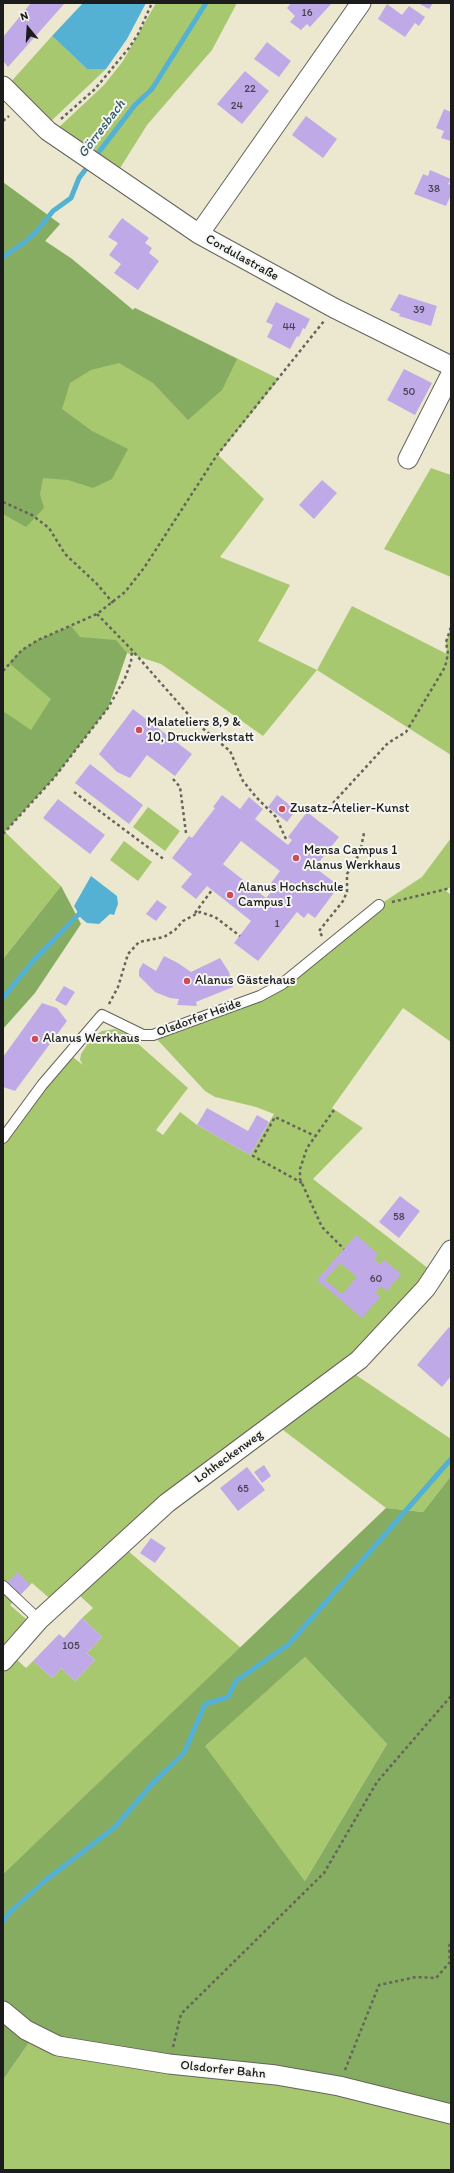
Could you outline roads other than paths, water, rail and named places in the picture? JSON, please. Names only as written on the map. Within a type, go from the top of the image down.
[{"type":"street","name":"Cordulastraße","points":[[361,3],[199,234],[334,308],[451,366]]},
{"type":"street","points":[[3,86],[48,131],[199,234]]},
{"type":"street","points":[[408,459],[451,374]]},
{"type":"street","name":"Lohheckenweg","points":[[3,1661],[39,1620],[174,1498],[359,1360],[426,1288],[451,1250]]},
{"type":"street","name":"Olsdorfer Bahn","points":[[3,2011],[26,2030],[58,2046],[169,2064],[276,2075],[339,2086],[451,2114]]},
{"type":"lane","name":"Olsdorfer Heide","points":[[3,1138],[42,1084],[102,1015],[143,1034],[153,1035],[165,1032],[272,990],[380,905]]},
{"type":"lane","points":[[3,1586],[39,1620]]},
{"type":"water","points":[[83,3],[146,3],[127,39],[106,69],[87,69],[52,36]]},
{"type":"water","points":[[91,876],[117,896],[118,904],[114,915],[110,914],[99,924],[87,923],[81,918],[74,906]]},
{"type":"waterway","name":"Görresbach","points":[[3,257],[25,242],[36,232],[53,211],[71,198],[79,178],[135,105],[152,89],[206,3]]},
{"type":"waterway","points":[[3,998],[33,961],[79,914]]},
{"type":"waterway","points":[[3,1921],[11,1911],[47,1879],[114,1828],[153,1783],[184,1753],[205,1704],[228,1697],[236,1681],[289,1644],[451,1459]]},
{"type":"place","name":"Malateliers 8,9 & 10, Druckwerkstatt","points":[[139,730]]},
{"type":"place","name":"Zusatz-Atelier-Kunst","points":[[282,809]]},
{"type":"place","name":"Mensa Campus 1 Alanus Werkhaus","points":[[296,858]]},
{"type":"place","name":"Alanus Hochschule Campus I","points":[[230,895]]},
{"type":"place","name":"Alanus Gästehaus","points":[[187,981]]},
{"type":"place","name":"Alanus Werkhaus","points":[[35,1039]]}]
